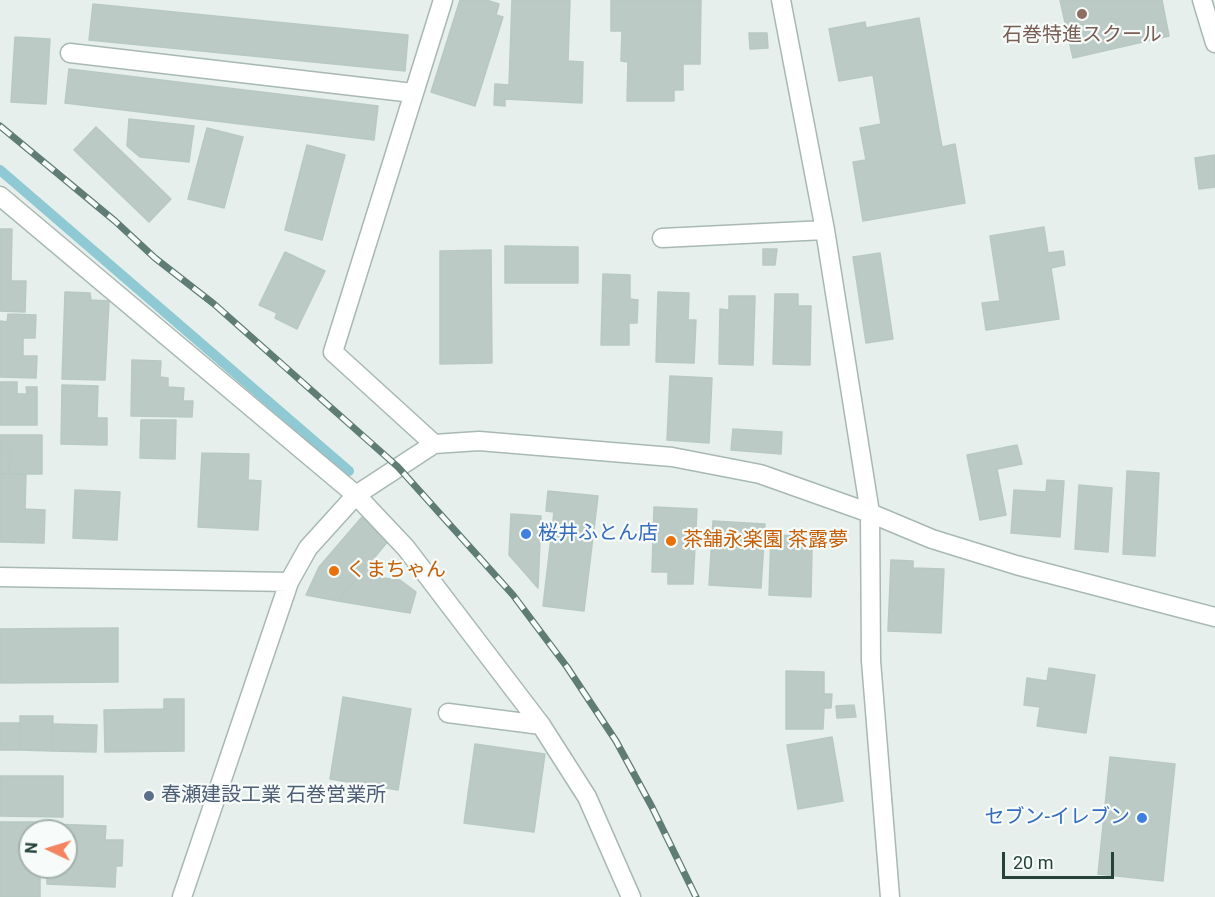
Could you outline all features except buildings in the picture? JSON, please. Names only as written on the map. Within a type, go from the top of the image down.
[{"type":"street","points":[[434,444],[333,352],[443,0]]},
{"type":"street","points":[[781,0],[825,230],[870,513],[871,661],[890,897]]},
{"type":"street","points":[[1202,0],[1215,44]]},
{"type":"street","points":[[70,53],[413,93]]},
{"type":"street","points":[[0,196],[356,495],[406,548],[541,725],[587,797],[631,897]]},
{"type":"street","points":[[662,238],[825,230]]},
{"type":"street","points":[[182,897],[289,582],[308,548],[356,495],[434,444],[479,441],[672,457],[760,474],[870,513],[932,539],[1016,565],[1215,617]]},
{"type":"street","points":[[0,577],[289,582]]},
{"type":"street","points":[[448,712],[541,725]]},
{"type":"waterway","points":[[0,170],[349,471]]},
{"type":"railway","points":[[0,126],[115,221],[155,258],[214,304],[398,467],[513,595],[567,667],[616,741],[652,807],[696,897]]},
{"type":"place","name":"石巻特進スクール","points":[[1082,14]]},
{"type":"place","name":"桜井ふとん店","points":[[526,534]]},
{"type":"place","name":"茶舗永楽園 茶露夢","points":[[671,541]]},
{"type":"place","name":"くまちゃん","points":[[334,571]]},
{"type":"place","name":"春瀬建設工業 石巻営業所","points":[[149,796]]},
{"type":"place","name":"セブン-イレブン","points":[[1142,818]]}]
